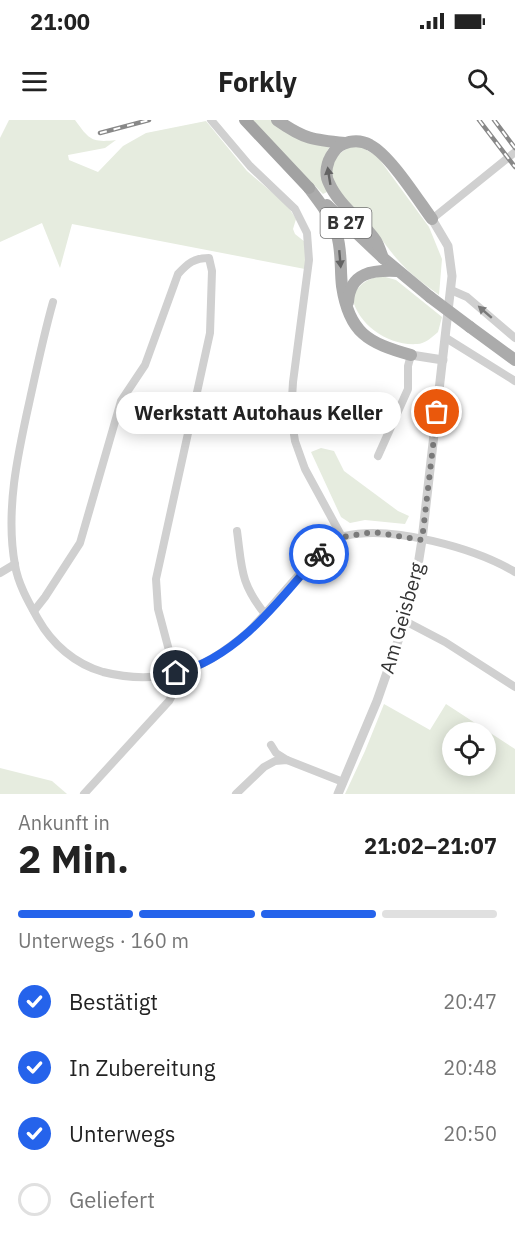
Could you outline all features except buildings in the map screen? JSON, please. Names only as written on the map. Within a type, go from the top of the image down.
[{"type":"highway","name":"B 27","points":[[245,120],[309,188]]},
{"type":"main road","points":[[277,120],[311,139],[345,143]]},
{"type":"main road","points":[[383,258],[376,242],[328,183],[329,159],[335,148],[355,140],[370,144],[380,153],[432,219]]},
{"type":"main road","name":"B 27","points":[[309,188],[397,271],[515,360]]},
{"type":"main road","points":[[309,188],[337,235],[342,287],[352,321],[360,333],[386,347],[411,355]]},
{"type":"main road","points":[[347,306],[348,292],[359,278],[369,272],[379,270],[397,271]]},
{"type":"street","points":[[211,120],[230,143],[295,209],[307,233],[309,260],[293,382],[291,415],[295,441],[305,469],[342,537]]},
{"type":"street","points":[[432,219],[515,152]]},
{"type":"street","name":"Am Geisberg","points":[[338,794],[377,701],[405,621],[415,584],[451,290],[451,260],[448,246],[432,219]]},
{"type":"street","points":[[34,611],[80,543],[121,401],[145,365],[178,274],[188,262],[199,258],[209,258],[212,271],[210,333],[156,579],[158,609],[176,673],[177,686],[169,701],[84,794]]},
{"type":"street","points":[[451,290],[467,297],[515,339]]},
{"type":"street","points":[[53,302],[24,426],[15,476],[12,519],[15,564],[20,582],[48,636],[81,663],[138,679],[158,678],[187,670],[215,657],[251,630],[320,552],[342,537],[374,532],[443,543],[515,572]]},
{"type":"street","points":[[446,338],[515,381]]},
{"type":"street","points":[[378,456],[408,389],[408,366],[411,355],[443,360]]},
{"type":"street","points":[[237,531],[243,579],[251,596],[266,614]]},
{"type":"street","points":[[0,573],[15,564]]},
{"type":"street","points":[[405,621],[445,642],[515,687]]},
{"type":"street","points":[[271,745],[276,753],[287,760],[343,782]]},
{"type":"street","points":[[236,794],[264,767],[275,761],[287,760]]},
{"type":"shaded area","points":[[9,120],[75,120],[91,138],[101,141],[116,140],[105,148],[68,155],[69,160],[98,172],[123,146],[146,133],[206,121],[247,171],[287,205],[296,219],[293,229],[295,234],[305,242],[305,269],[72,224],[60,268],[42,223],[0,242],[0,138]]},
{"type":"shaded area","points":[[250,120],[272,120],[330,146],[323,159],[329,191],[323,194]]},
{"type":"shaded area","points":[[352,146],[361,147],[377,156],[429,227],[442,259],[439,295],[402,264],[336,188],[331,174],[332,164],[334,159]]},
{"type":"shaded area","points":[[382,276],[396,280],[442,317],[438,332],[423,343],[406,344],[385,337],[368,325],[355,307],[352,297],[364,282]]},
{"type":"shaded area","points":[[321,448],[334,451],[344,471],[398,511],[409,516],[405,524],[365,520],[350,523],[341,517],[311,452]]},
{"type":"shaded area","points":[[384,704],[430,730],[446,704],[474,722],[442,722],[442,776],[496,776],[496,737],[515,749],[515,794],[345,794]]},
{"type":"shaded area","points":[[0,768],[52,781],[67,794],[0,794]]},
{"type":"railway","points":[[100,133],[149,120]]},
{"type":"railway","points":[[479,120],[515,167]]},
{"type":"railway","points":[[494,120],[515,148]]},
{"type":"way so far","points":[[319,554],[342,537],[374,532],[422,540],[437,412]]},
{"type":"place","name":"Werkstatt Autohaus Keller","points":[[437,412]]},
{"type":"route","points":[[176,673],[215,657],[251,630],[319,554]]}]
